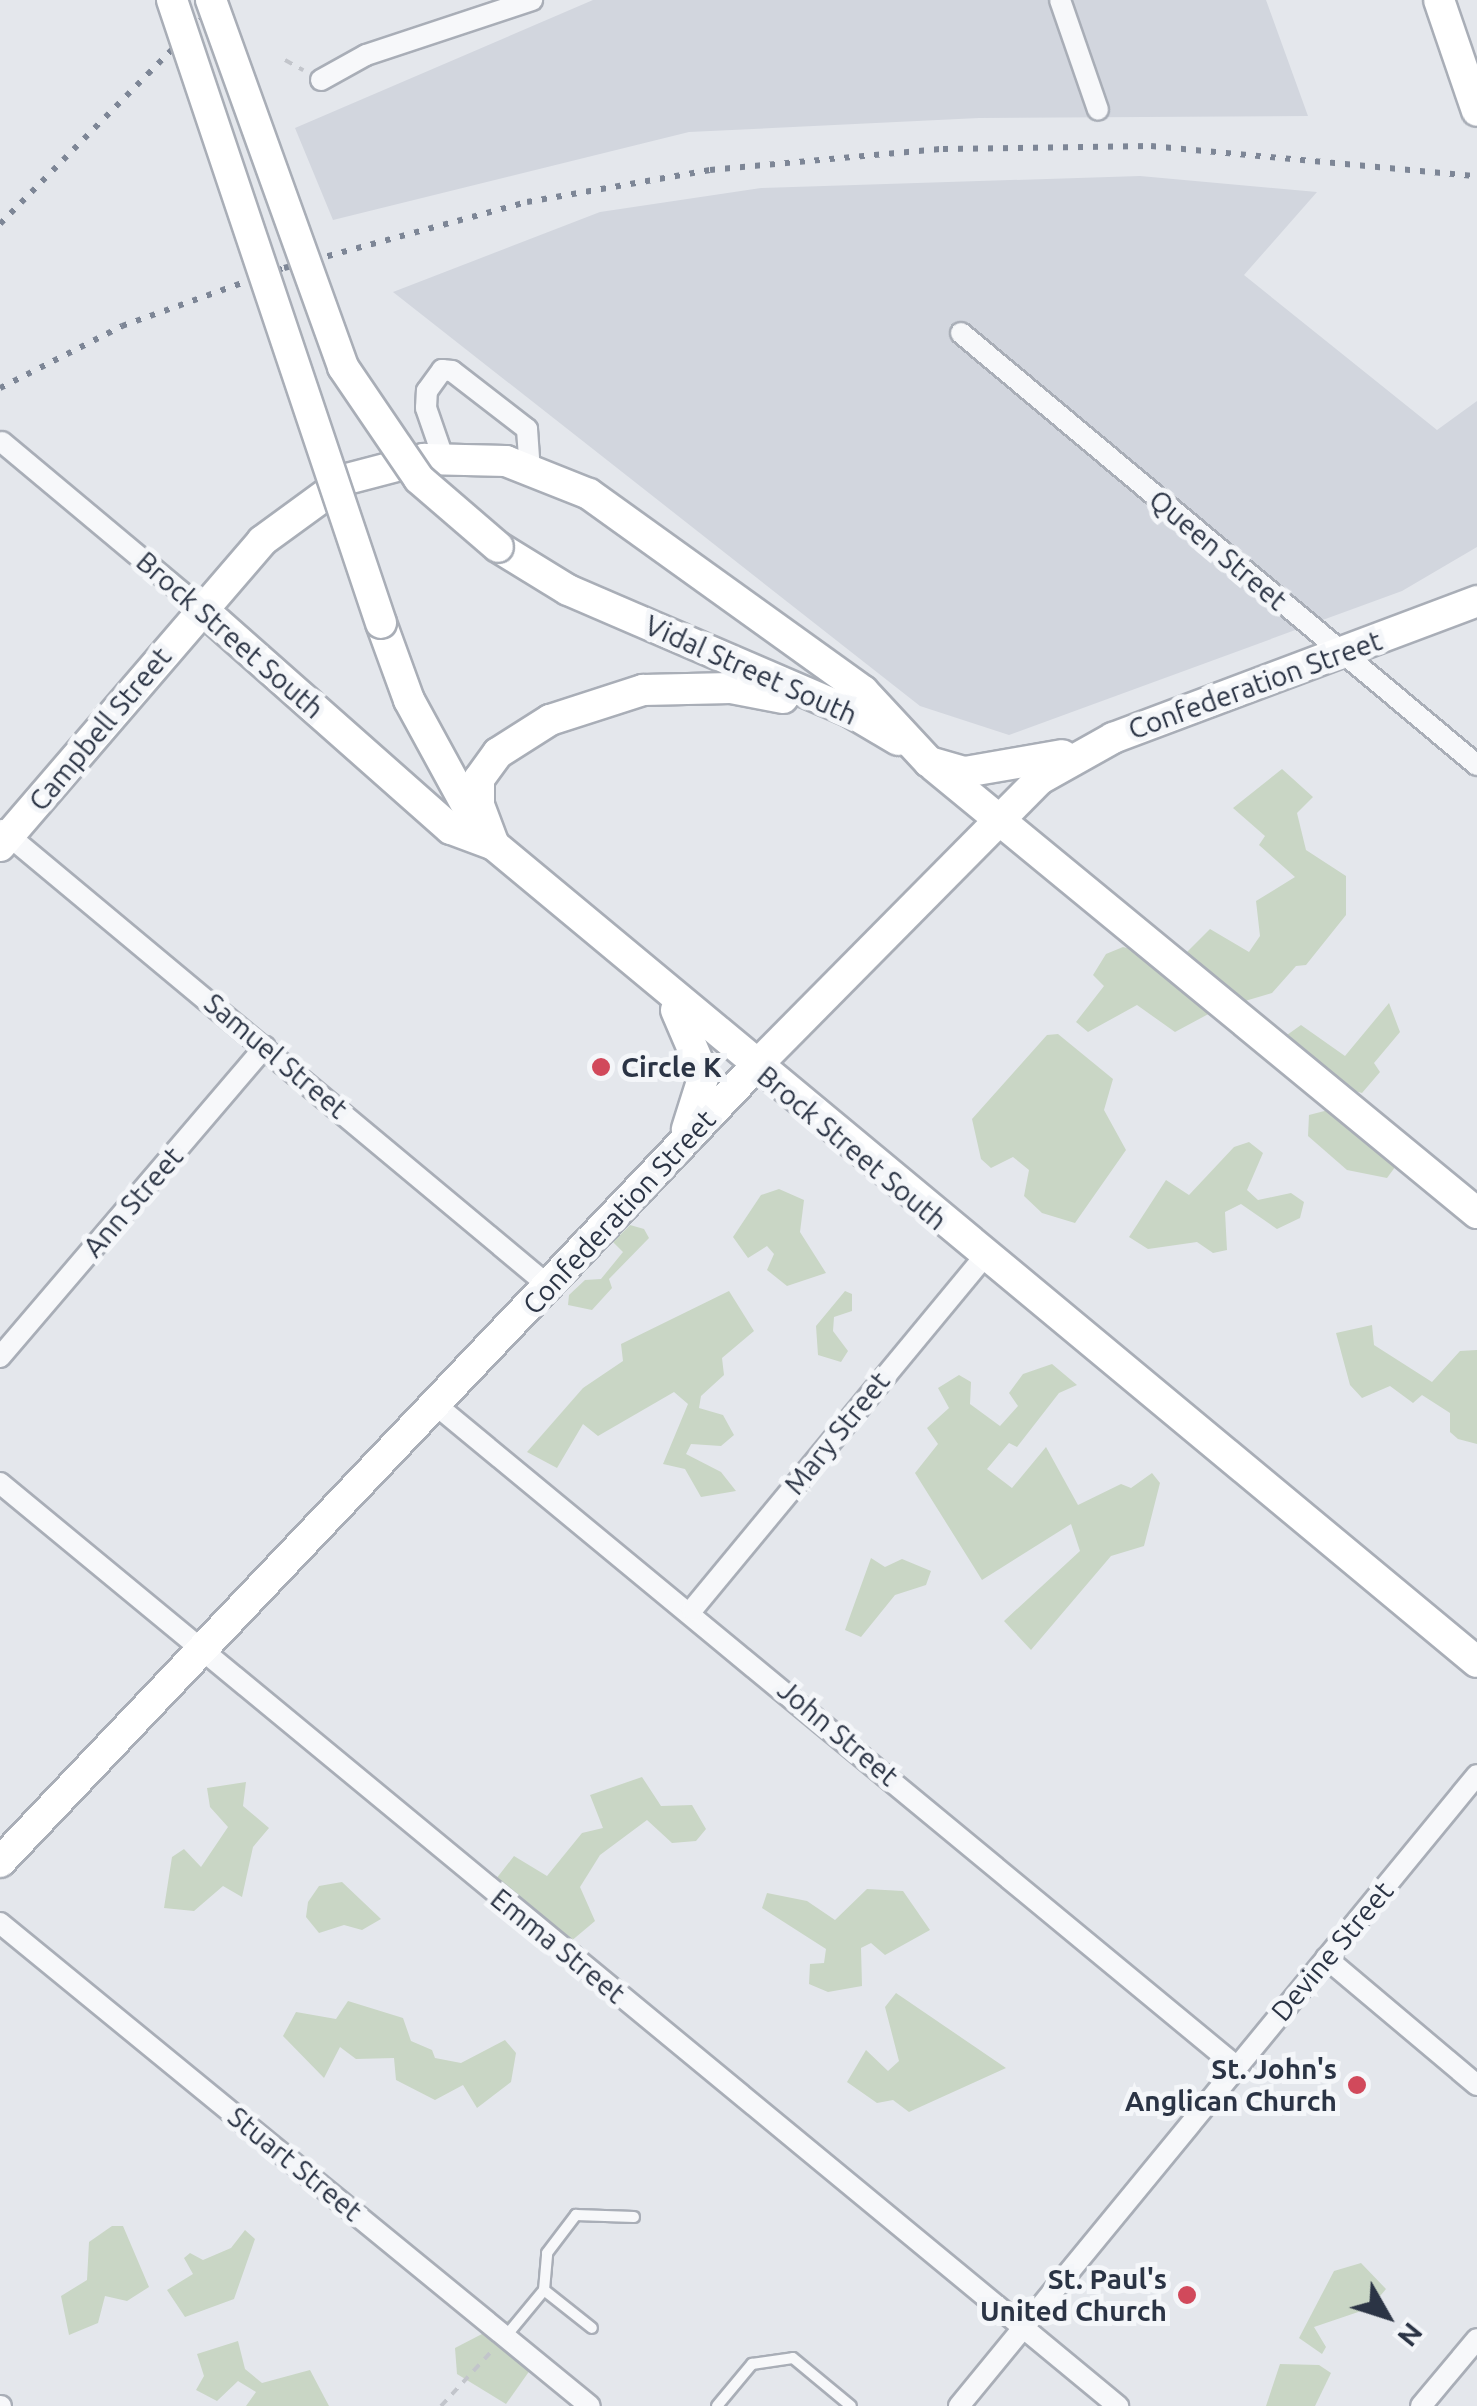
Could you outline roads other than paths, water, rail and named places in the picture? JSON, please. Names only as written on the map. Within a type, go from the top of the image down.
[{"type":"main road","points":[[172,0],[381,623],[423,730],[464,806],[494,844]]},
{"type":"main road","name":"Vidal Street South","points":[[211,0],[343,367],[419,478],[498,547],[568,590],[876,725],[999,817],[1477,1213]]},
{"type":"main road","points":[[1439,0],[1477,111]]},
{"type":"main road","name":"Campbell Street","points":[[3,837],[245,559],[290,516],[347,479],[443,457],[530,468],[616,512],[863,691],[929,762]]},
{"type":"main road","points":[[244,646],[227,612],[245,559]]},
{"type":"main road","name":"Confederation Street","points":[[0,1862],[197,1649],[436,1405],[755,1067],[999,817],[1056,768],[1110,739],[1477,601]]},
{"type":"main road","name":"Brock Street South","points":[[202,609],[451,829],[494,844],[984,1258],[1477,1662]]},
{"type":"main road","points":[[494,844],[476,794],[484,768],[528,732],[603,700],[643,690],[731,688],[876,725]]},
{"type":"main road","points":[[929,762],[953,771],[1002,770],[1110,739]]},
{"type":"main road","points":[[663,989],[688,1030],[704,1075],[699,1106],[667,1161]]},
{"type":"street","points":[[322,80],[366,55],[532,0]]},
{"type":"street","points":[[1060,0],[1098,110]]},
{"type":"street","name":"Queen Street","points":[[961,334],[1477,764]]},
{"type":"street","points":[[443,457],[426,408],[427,391],[442,370],[452,371],[527,429],[530,468]]},
{"type":"street","name":"Brock Street South","points":[[2,442],[202,609]]},
{"type":"street","name":"Samuel Street","points":[[3,837],[265,1047],[550,1286]]},
{"type":"street","name":"Ann Street","points":[[0,1357],[265,1047]]},
{"type":"street","name":"Mary Street","points":[[692,1610],[984,1258]]},
{"type":"street","name":"John Street","points":[[436,1405],[692,1610],[1236,2066]]},
{"type":"street","name":"Emma Street","points":[[0,1483],[1118,2406]]},
{"type":"street","name":"Devine Street","points":[[959,2406],[1477,1775]]},
{"type":"street","name":"Stuart Street","points":[[0,1923],[590,2406]]},
{"type":"street","points":[[1326,1958],[1477,2085]]},
{"type":"street","points":[[1421,2406],[1477,2339]]},
{"type":"lane","points":[[505,2337],[544,2290],[547,2253],[576,2215],[634,2217]]},
{"type":"lane","points":[[544,2290],[592,2328]]},
{"type":"lane","points":[[717,2406],[752,2364],[793,2358],[851,2406]]},
{"type":"railway","points":[[0,224],[221,0]]},
{"type":"railway","points":[[0,388],[122,326],[284,268],[527,202],[710,170],[943,149],[1151,146],[1477,176]]},
{"type":"place","name":"Circle K","points":[[601,1067]]},
{"type":"place","name":"St. John's Anglican Church","points":[[1357,2085]]},
{"type":"place","name":"St. Paul's United Church","points":[[1187,2295]]}]
